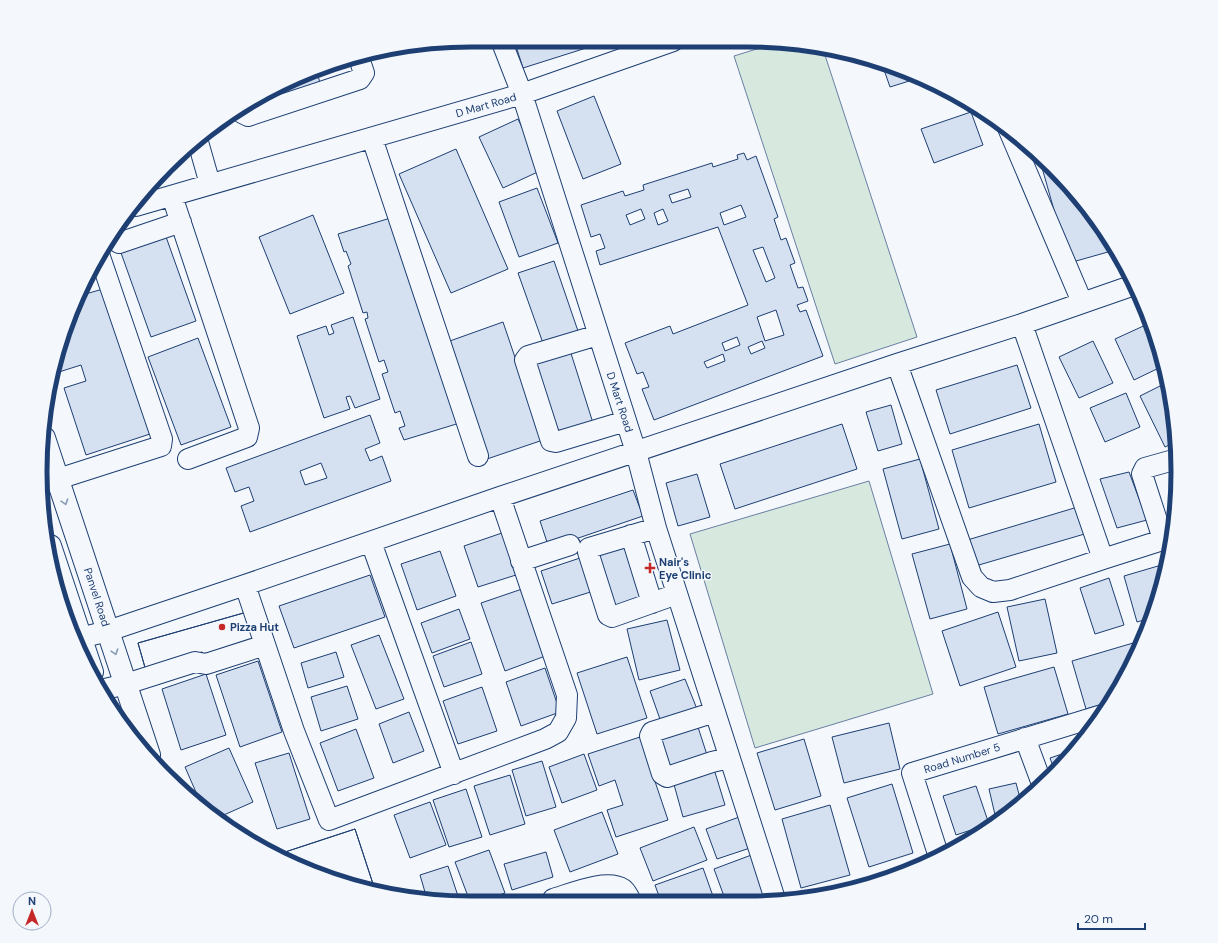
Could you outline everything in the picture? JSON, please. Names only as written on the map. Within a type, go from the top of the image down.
[{"type":"street","points":[[504,47],[522,94],[656,47]]},
{"type":"street","points":[[244,114],[248,116],[360,79],[364,73],[360,62]]},
{"type":"street","name":"D Mart Road","points":[[142,204],[522,94],[636,452],[657,533],[774,895]]},
{"type":"street","points":[[372,138],[478,456]]},
{"type":"street","points":[[1014,142],[1082,302]]},
{"type":"street","points":[[199,146],[210,184]]},
{"type":"street","points":[[172,196],[249,428],[247,437],[188,459]]},
{"type":"street","points":[[119,243],[181,222]]},
{"type":"street","points":[[58,479],[161,446],[162,438],[102,263]]},
{"type":"street","points":[[81,638],[108,631],[500,497],[897,364],[1022,324],[1128,287]]},
{"type":"street","points":[[1022,324],[1103,559]]},
{"type":"street","points":[[598,335],[528,356],[525,360],[551,441],[556,442],[626,421]]},
{"type":"street","points":[[897,364],[972,577],[981,587],[993,592],[1010,590],[1103,559],[1167,530]]},
{"type":"street","name":"Panvel Road","points":[[48,449],[145,742]]},
{"type":"street","points":[[1167,529],[1142,474],[1145,468],[1171,461]]},
{"type":"street","points":[[245,585],[294,731],[329,820],[545,739],[558,732],[566,718],[567,695],[500,497]]},
{"type":"street","points":[[657,533],[632,540],[590,548],[588,552],[594,573],[608,615],[612,617],[677,594]]},
{"type":"street","points":[[632,540],[652,603]]},
{"type":"street","points":[[372,542],[454,774]]},
{"type":"street","points":[[521,561],[570,545]]},
{"type":"street","points":[[61,579],[72,615]]},
{"type":"street","points":[[107,689],[194,662],[206,664],[265,645]]},
{"type":"street","points":[[715,712],[652,732],[650,736],[662,774],[667,777],[729,758]]},
{"type":"street","points":[[1040,778],[1026,738],[1091,718]]},
{"type":"street","name":"Road Number 5","points":[[937,851],[912,773],[1026,738]]},
{"type":"street","points":[[563,896],[600,885],[613,885],[624,889],[628,896]]},
{"type":"shaded area","points":[[761,48],[825,54],[917,337],[835,364],[734,56]]},
{"type":"shaded area","points":[[869,481],[933,694],[755,748],[690,534]]},
{"type":"building","points":[[516,47],[589,47],[523,68]]},
{"type":"building","points":[[884,70],[912,80],[890,87]]},
{"type":"building","points":[[318,76],[320,83],[275,96]]},
{"type":"building","points":[[594,96],[621,164],[583,179],[557,111]]},
{"type":"building","points":[[971,112],[983,145],[934,163],[921,129]]},
{"type":"building","points":[[518,119],[542,170],[503,188],[479,137]]},
{"type":"building","points":[[456,149],[508,269],[451,293],[399,174]]},
{"type":"building","points":[[744,153],[747,160],[756,156],[778,217],[774,219],[781,240],[786,238],[795,263],[790,265],[798,288],[803,287],[808,301],[797,305],[800,312],[806,310],[823,356],[654,420],[642,389],[649,387],[643,372],[637,374],[625,343],[670,326],[673,334],[748,305],[718,227],[600,265],[596,251],[605,248],[600,234],[591,237],[581,205],[623,191],[625,196],[644,190],[643,185],[712,163],[713,167],[738,159],[737,155]],"holes":[[[688,189],[691,197],[672,203],[669,195]],[[741,205],[746,217],[724,225],[720,213]],[[641,209],[645,219],[630,225],[626,215]],[[663,209],[668,221],[658,225],[654,213]],[[763,247],[775,278],[766,282],[753,250]],[[776,310],[784,335],[765,341],[757,317]],[[737,337],[740,345],[725,351],[722,343]],[[762,341],[765,348],[751,354],[748,347]],[[723,354],[725,361],[707,368],[704,362]]]},
{"type":"building","points":[[1042,166],[1083,213],[1109,252],[1069,263]]},
{"type":"building","points":[[537,188],[558,243],[519,257],[499,202]]},
{"type":"building","points":[[313,215],[344,293],[290,314],[259,237]]},
{"type":"building","points":[[397,216],[463,422],[404,440],[399,428],[405,426],[400,411],[395,413],[382,374],[388,372],[384,360],[379,362],[365,319],[368,318],[367,312],[363,313],[348,266],[351,264],[346,251],[344,252],[338,234]]},
{"type":"building","points":[[165,234],[196,321],[151,337],[120,250]]},
{"type":"building","points":[[554,261],[579,334],[544,346],[518,273]]},
{"type":"building","points":[[103,289],[150,434],[86,455],[64,388],[86,381],[81,365],[59,372],[79,309],[86,294]]},
{"type":"building","points":[[353,317],[380,399],[355,408],[350,396],[346,397],[350,409],[324,418],[297,336],[326,326],[329,335],[334,333],[331,325]]},
{"type":"building","points":[[503,322],[543,440],[487,459],[447,342]]},
{"type":"building","points":[[1145,325],[1158,368],[1134,380],[1115,339]]},
{"type":"building","points":[[198,338],[231,427],[181,445],[148,357]]},
{"type":"building","points":[[1093,341],[1113,383],[1079,398],[1059,357]]},
{"type":"building","points":[[569,347],[593,423],[553,435],[529,359]]},
{"type":"building","points":[[1017,365],[1031,408],[950,434],[936,390]]},
{"type":"building","points":[[1162,385],[1170,444],[1165,447],[1140,396]]},
{"type":"building","points":[[1126,393],[1140,427],[1105,442],[1090,408]]},
{"type":"building","points":[[891,405],[902,444],[878,451],[866,412]]},
{"type":"building","points":[[370,415],[380,443],[365,449],[370,461],[382,456],[391,481],[250,532],[241,506],[254,501],[249,487],[235,492],[226,468]],"holes":[[[321,463],[327,478],[305,485],[300,471]]]},
{"type":"building","points":[[842,424],[857,469],[735,509],[720,464]]},
{"type":"building","points":[[1039,424],[1056,482],[969,508],[952,450]]},
{"type":"building","points":[[920,459],[939,529],[902,539],[883,469]]},
{"type":"building","points":[[1129,472],[1147,520],[1117,528],[1100,479]]},
{"type":"building","points":[[697,474],[710,517],[678,526],[666,483]]},
{"type":"building","points":[[633,490],[643,516],[549,548],[540,521]]},
{"type":"building","points":[[1081,506],[1088,533],[972,567],[964,541]]},
{"type":"building","points":[[502,533],[516,575],[478,587],[464,546]]},
{"type":"building","points":[[629,540],[648,599],[613,613],[593,551]]},
{"type":"building","points":[[950,544],[967,609],[930,619],[912,554]]},
{"type":"building","points":[[440,551],[456,596],[417,610],[401,564]]},
{"type":"building","points":[[586,556],[597,590],[552,604],[541,571]]},
{"type":"building","points":[[1158,566],[1159,571],[1157,581],[1144,620],[1137,622],[1124,576]]},
{"type":"building","points":[[370,575],[385,617],[294,648],[279,606]]},
{"type":"building","points":[[1109,578],[1124,625],[1095,634],[1080,588]]},
{"type":"building","points":[[525,588],[548,655],[505,671],[481,603]]},
{"type":"building","points":[[1045,599],[1057,653],[1019,661],[1007,607]]},
{"type":"building","points":[[459,609],[470,639],[432,653],[421,623]]},
{"type":"building","name":"Pizza Hut","points":[[247,612],[259,644],[204,661],[202,652],[146,671],[138,643]]},
{"type":"building","name":"Pizza Hut","points":[[247,612],[259,644],[204,661],[202,652],[146,671],[138,643]]},
{"type":"building","points":[[998,612],[1016,667],[960,686],[942,631]]},
{"type":"building","points":[[667,620],[680,670],[639,680],[627,629]]},
{"type":"building","points":[[379,635],[404,699],[376,709],[351,645]]},
{"type":"building","points":[[471,642],[482,674],[444,687],[433,656]]},
{"type":"building","points":[[1135,642],[1114,684],[1100,705],[1086,709],[1072,661]]},
{"type":"building","points":[[336,652],[344,677],[308,688],[301,663]]},
{"type":"building","points":[[627,657],[647,718],[597,734],[577,673]]},
{"type":"building","points":[[258,661],[282,732],[240,747],[216,675]]},
{"type":"building","points":[[1054,667],[1068,714],[998,734],[984,687]]},
{"type":"building","points":[[545,668],[560,712],[521,726],[506,682]]},
{"type":"building","points":[[206,674],[226,735],[181,750],[162,689]]},
{"type":"building","points":[[685,679],[697,709],[661,722],[650,691]]},
{"type":"building","points":[[347,686],[358,719],[321,731],[311,697]]},
{"type":"building","points":[[482,687],[497,731],[458,744],[443,701]]},
{"type":"building","points":[[409,712],[424,751],[393,763],[379,724]]},
{"type":"building","points":[[889,723],[900,769],[844,783],[832,737]]},
{"type":"building","points":[[697,724],[708,758],[666,772],[654,738]]},
{"type":"building","points":[[356,729],[374,778],[338,791],[320,743]]},
{"type":"building","points":[[640,737],[668,820],[616,837],[607,810],[623,805],[615,780],[599,786],[588,754]]},
{"type":"building","points":[[804,739],[821,796],[775,810],[757,753]]},
{"type":"building","points":[[229,748],[253,802],[223,815],[197,795],[185,767]]},
{"type":"building","points":[[289,753],[310,819],[277,829],[255,763]]},
{"type":"building","points":[[1064,753],[1053,766],[1050,758]]},
{"type":"building","points":[[584,754],[597,790],[562,803],[549,767]]},
{"type":"building","points":[[542,761],[556,807],[526,816],[512,770]]},
{"type":"building","points":[[714,769],[725,805],[683,817],[673,781]]},
{"type":"building","points":[[510,775],[525,824],[490,835],[474,786]]},
{"type":"building","points":[[1016,783],[1019,796],[995,815],[989,789]]},
{"type":"building","points":[[892,784],[913,853],[869,867],[847,798]]},
{"type":"building","points":[[976,786],[988,820],[975,829],[956,835],[943,796]]},
{"type":"building","points":[[466,789],[482,837],[449,847],[433,800]]},
{"type":"building","points":[[430,802],[446,845],[410,858],[394,815]]},
{"type":"building","points":[[830,805],[850,875],[801,888],[782,819]]},
{"type":"building","points":[[602,812],[618,854],[570,872],[554,830]]},
{"type":"building","points":[[742,816],[753,847],[717,859],[706,829]]},
{"type":"building","points":[[694,827],[707,860],[653,881],[640,848]]},
{"type":"building","points":[[355,829],[373,884],[309,864],[284,852]]},
{"type":"building","points":[[355,829],[373,884],[309,864],[284,852]]},
{"type":"building","points":[[489,850],[505,893],[496,896],[468,896],[455,862]]},
{"type":"building","points":[[546,852],[553,877],[512,890],[504,864]]},
{"type":"building","points":[[754,854],[769,895],[724,896],[714,869]]},
{"type":"building","points":[[448,866],[458,895],[425,893],[420,875]]},
{"type":"building","points":[[703,868],[713,896],[659,896],[655,885]]},
{"type":"place","name":"Nair's Eye Clinic","points":[[650,568]]},
{"type":"place","name":"Pizza Hut","points":[[222,627]]}]
